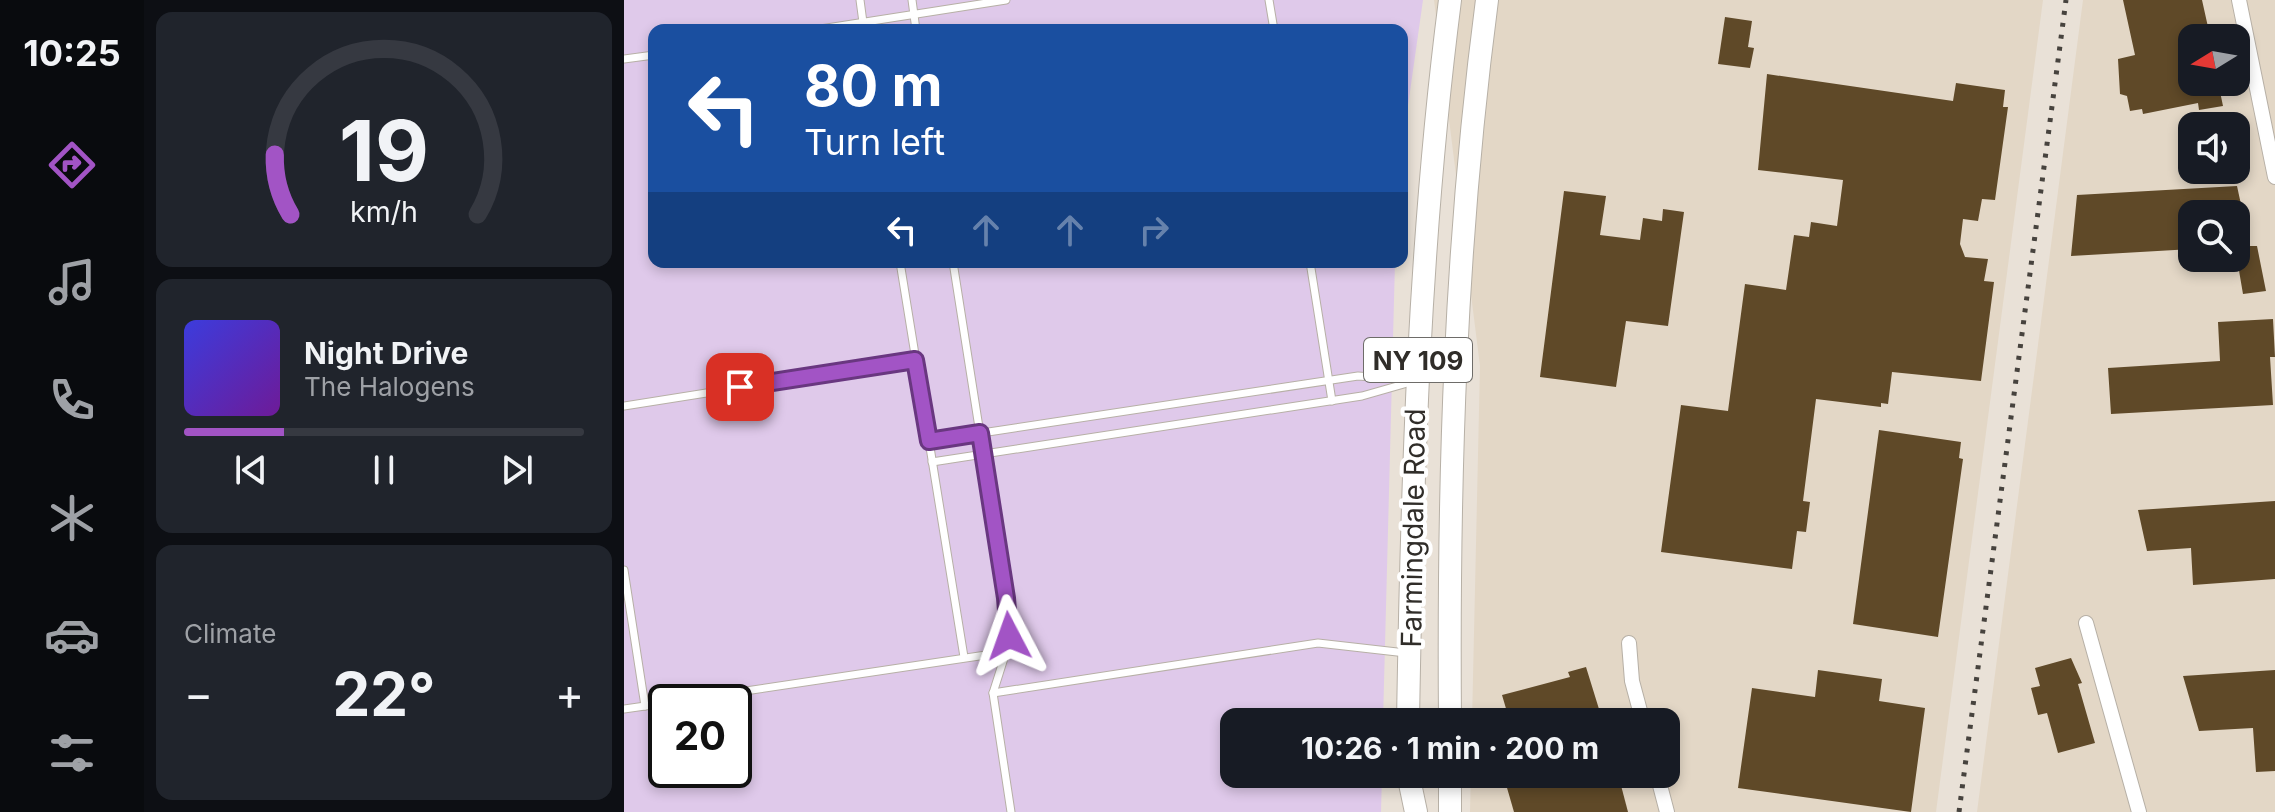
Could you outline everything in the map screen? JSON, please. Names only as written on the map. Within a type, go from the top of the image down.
[{"type":"main road","name":"Farmingdale Road","points":[[1408,708],[1416,380],[1432,160],[1450,0]]},
{"type":"main road","name":"Farmingdale Road","points":[[1450,708],[1452,369],[1470,139],[1487,0]]},
{"type":"main road","points":[[1407,812],[1408,788]]},
{"type":"main road","points":[[1411,788],[1416,812]]},
{"type":"main road","points":[[1450,788],[1450,812]]},
{"type":"street","points":[[2239,0],[2275,177]]},
{"type":"street","points":[[2086,623],[2139,812]]},
{"type":"street","points":[[1629,643],[1632,681],[1639,708]]},
{"type":"street","points":[[1661,788],[1667,812]]},
{"type":"lane","points":[[860,0],[864,24]]},
{"type":"lane","points":[[912,0],[915,24]]},
{"type":"lane","points":[[873,24],[1006,0]]},
{"type":"lane","points":[[1269,0],[1273,24]]},
{"type":"lane","points":[[624,59],[648,56]]},
{"type":"lane","points":[[901,268],[964,657]]},
{"type":"lane","points":[[954,268],[1006,598],[1006,652],[993,693],[1011,812]]},
{"type":"lane","points":[[1311,268],[1332,401]]},
{"type":"lane","points":[[624,406],[915,360]]},
{"type":"lane","points":[[929,441],[1358,376],[1416,380]]},
{"type":"lane","points":[[932,462],[1332,401],[1416,380]]},
{"type":"lane","points":[[624,570],[645,706]]},
{"type":"lane","points":[[993,693],[1318,643],[1381,653],[1409,653]]},
{"type":"lane","points":[[752,689],[1006,652]]},
{"type":"lane","points":[[624,709],[648,706]]},
{"type":"shaded area","points":[[624,0],[1423,0],[1408,106],[1408,24],[648,24],[648,268],[1395,268],[1383,708],[1220,708],[1220,788],[1382,788],[1381,812],[624,812]]},
{"type":"shaded area","points":[[1434,0],[2043,0],[1936,812],[1470,812],[1471,788],[1680,788],[1680,708],[1472,708],[1480,366]]},
{"type":"shaded area","points":[[2083,0],[2275,0],[2275,812],[1977,812]]},
{"type":"building","points":[[2123,0],[2202,0],[2207,24],[2178,24],[2178,96],[2221,96],[2223,106],[2199,110],[2198,103],[2143,114],[2142,109],[2130,111],[2127,96],[2120,94],[2118,59],[2135,55]]},
{"type":"building","points":[[1725,17],[1752,21],[1748,47],[1754,48],[1750,68],[1718,64]]},
{"type":"building","points":[[1767,74],[1953,101],[1956,83],[2005,90],[2003,107],[2008,107],[1995,200],[1982,199],[1978,221],[1963,219],[1960,244],[1965,257],[1988,259],[1984,281],[1994,282],[1981,381],[1892,372],[1888,404],[1881,403],[1881,407],[1816,399],[1803,501],[1810,502],[1806,532],[1797,531],[1792,569],[1661,552],[1681,405],[1728,411],[1745,284],[1786,290],[1794,235],[1809,237],[1811,222],[1837,226],[1843,180],[1758,170]]},
{"type":"building","points":[[2237,186],[2240,200],[2178,200],[2178,250],[2071,256],[2077,195]]},
{"type":"building","points":[[1564,191],[1606,196],[1600,235],[1640,240],[1643,218],[1662,221],[1663,209],[1684,212],[1668,326],[1626,321],[1616,387],[1540,377]]},
{"type":"building","points":[[2250,246],[2257,246],[2266,291],[2243,294],[2239,272],[2250,272]]},
{"type":"building","points":[[2273,319],[2275,357],[2270,357],[2273,405],[2111,414],[2108,368],[2220,361],[2218,322]]},
{"type":"building","points":[[1879,430],[1961,442],[1959,458],[1963,459],[1938,637],[1853,624]]},
{"type":"building","points":[[2275,501],[2275,579],[2193,585],[2191,548],[2147,551],[2138,510]]},
{"type":"building","points":[[2071,658],[2082,683],[2078,684],[2095,743],[2058,753],[2047,713],[2038,715],[2031,688],[2040,686],[2035,668]]},
{"type":"building","points":[[1586,667],[1599,708],[1506,708],[1502,695],[1570,677],[1568,672]]},
{"type":"building","points":[[1818,670],[1882,679],[1879,701],[1925,708],[1911,812],[1738,788],[1752,688],[1815,697]]},
{"type":"building","points":[[2275,670],[2275,771],[2256,772],[2253,728],[2199,731],[2183,676]]},
{"type":"building","points":[[1507,788],[1622,788],[1628,812],[1514,812]]},
{"type":"railway","points":[[1959,812],[2066,0]]},
{"type":"route","points":[[740,387],[915,360],[929,441],[980,433],[1006,598],[1009,636]]}]
